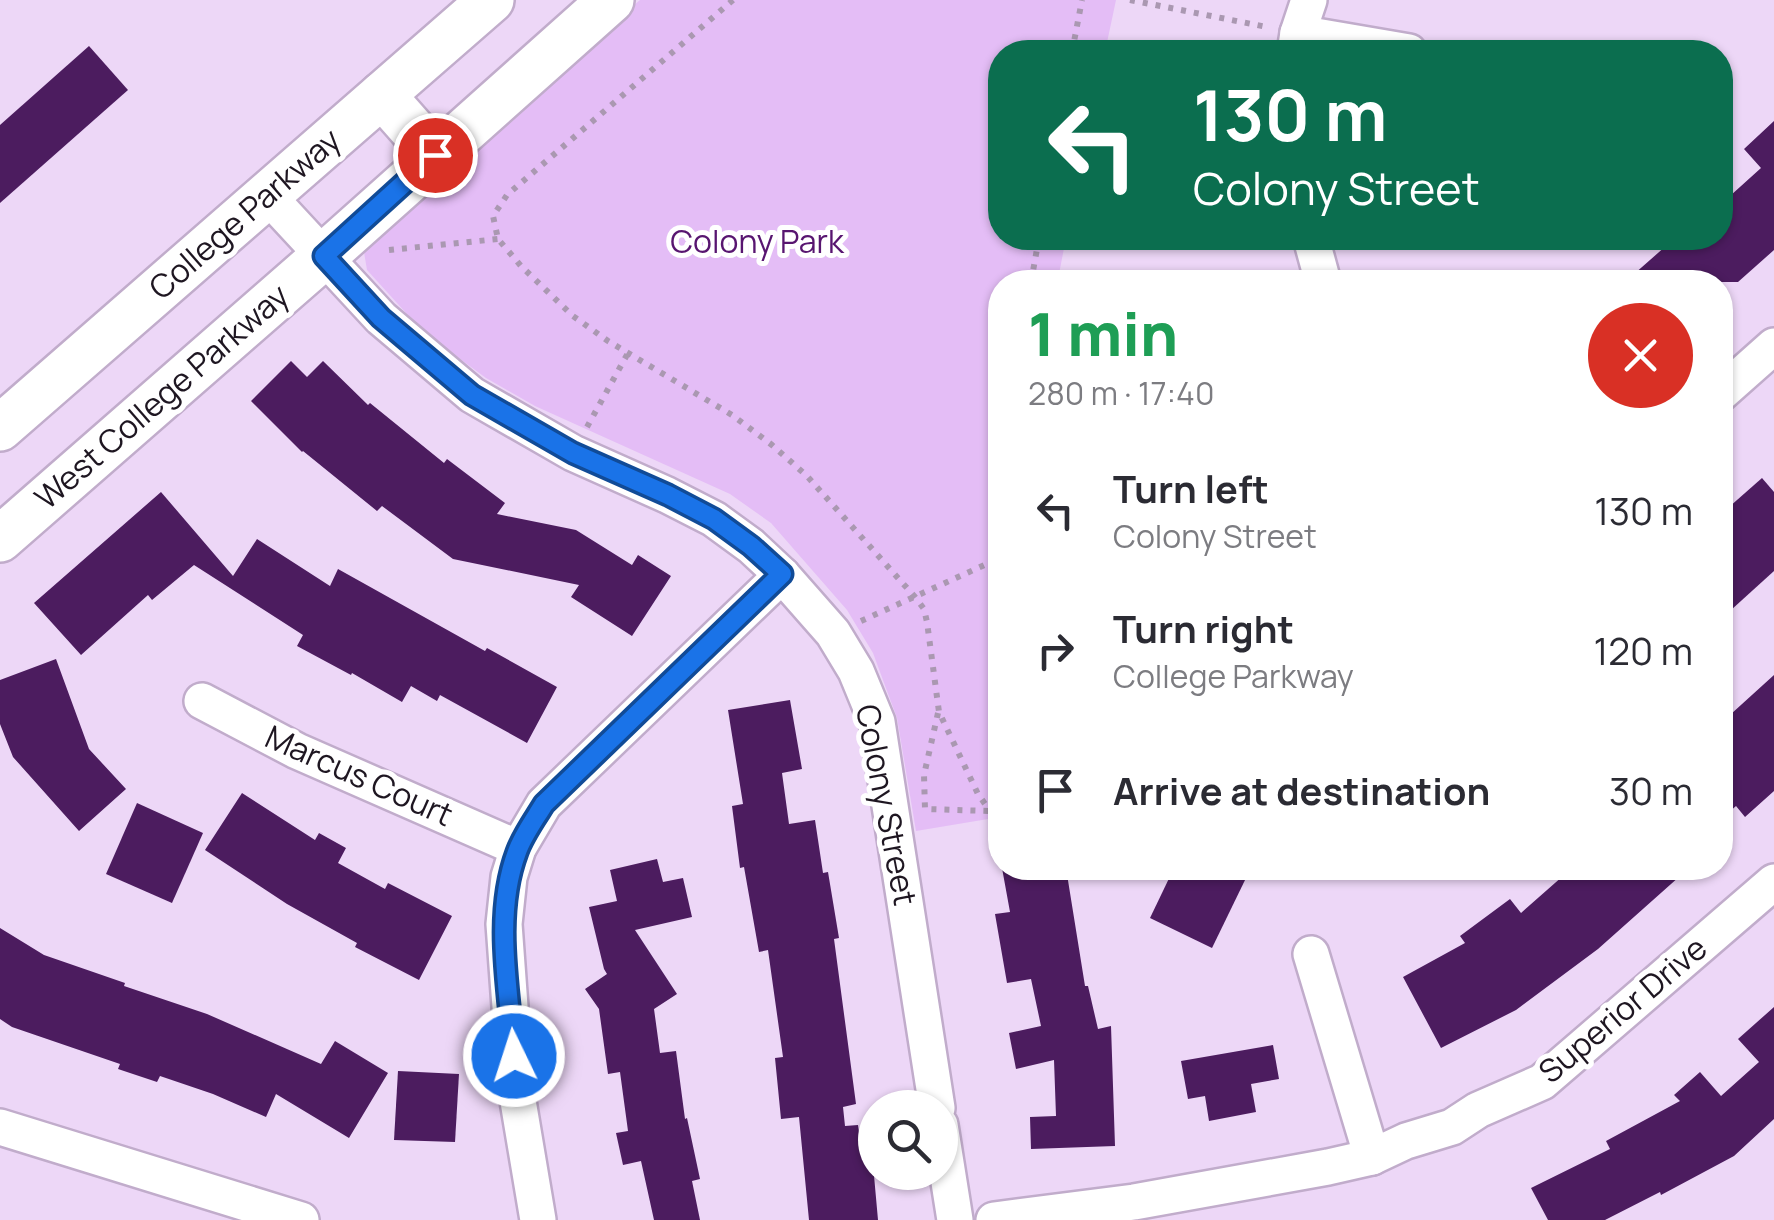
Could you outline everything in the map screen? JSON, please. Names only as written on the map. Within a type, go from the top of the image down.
[{"type":"main road","name":"College Parkway","points":[[0,428],[491,0]]},
{"type":"main road","points":[[324,256],[611,0]]},
{"type":"main road","points":[[382,96],[435,155]]},
{"type":"main road","name":"West College Parkway","points":[[0,539],[324,256]]},
{"type":"street","points":[[1301,28],[1354,40]]},
{"type":"street","name":"Colony Street","points":[[267,195],[381,318],[472,395],[492,394],[573,453],[714,519],[782,574],[868,669],[934,1090]]},
{"type":"street","points":[[1733,382],[1774,346]]},
{"type":"street","points":[[538,1220],[516,1089],[504,924],[509,877],[518,848],[544,804],[782,574]]},
{"type":"street","name":"Marcus Court","points":[[202,700],[297,751],[518,848]]},
{"type":"street","name":"Superior Drive","points":[[994,1220],[1134,1202],[1328,1168],[1372,1157],[1406,1141],[1452,1127],[1478,1110],[1542,1082],[1774,882]]},
{"type":"street","points":[[1311,954],[1372,1157]]},
{"type":"street","points":[[0,1127],[301,1220]]},
{"type":"street","points":[[950,1190],[955,1220]]},
{"type":"path","points":[[733,0],[507,195],[493,216],[498,239],[520,266],[574,316],[772,445],[807,476],[915,596],[927,622],[939,712],[988,808]]},
{"type":"path","points":[[1074,40],[1082,0]]},
{"type":"path","points":[[1130,0],[1301,28]]},
{"type":"path","points":[[382,250],[498,239]]},
{"type":"path","points":[[573,453],[628,354]]},
{"type":"path","points":[[833,634],[988,563]]},
{"type":"path","points":[[939,712],[924,774],[925,809],[988,811]]},
{"type":"green space","name":"Colony Park","points":[[640,0],[1116,0],[1108,40],[988,40],[988,250],[1064,250],[1060,270],[988,270],[988,819],[916,831],[897,718],[873,653],[847,610],[771,523],[730,494],[535,406],[486,378],[441,345],[367,270],[363,246],[372,231]]},
{"type":"building","points":[[89,46],[128,90],[0,203],[0,125]]},
{"type":"building","points":[[1774,121],[1774,250],[1738,282],[1733,282],[1733,270],[1639,270],[1661,250],[1733,250],[1733,193],[1761,168],[1744,149]]},
{"type":"building","points":[[291,361],[307,377],[323,361],[368,405],[505,503],[497,514],[576,530],[632,565],[638,555],[671,576],[632,636],[571,597],[579,585],[453,559],[382,506],[377,511],[302,452],[251,401]]},
{"type":"building","points":[[1762,478],[1774,492],[1774,571],[1733,608],[1733,504]]},
{"type":"building","points":[[161,492],[233,576],[257,539],[330,586],[338,569],[557,687],[527,743],[440,695],[437,701],[411,686],[402,702],[351,675],[297,646],[303,635],[194,565],[152,600],[148,595],[81,655],[34,603]]},
{"type":"building","points":[[56,659],[89,749],[126,789],[79,831],[13,757],[0,724],[0,680]]},
{"type":"building","points":[[1774,675],[1774,791],[1745,817],[1736,806],[1733,809],[1733,712]]},
{"type":"building","points":[[790,700],[802,769],[782,773],[789,824],[815,820],[823,873],[828,872],[839,938],[834,939],[856,1104],[843,1107],[845,1126],[858,1125],[858,1190],[875,1190],[878,1220],[809,1220],[799,1117],[781,1119],[775,1058],[783,1057],[768,950],[759,952],[744,867],[740,868],[732,806],[743,804],[728,710]]},
{"type":"building","points":[[242,793],[315,840],[319,833],[346,848],[338,863],[385,889],[388,883],[452,916],[419,980],[355,947],[357,943],[287,904],[205,850]]},
{"type":"building","points":[[137,803],[203,833],[172,903],[106,874]]},
{"type":"building","points":[[657,859],[663,882],[683,878],[692,917],[635,930],[677,994],[654,1009],[660,1053],[676,1051],[685,1119],[700,1179],[692,1181],[700,1220],[654,1220],[641,1161],[623,1165],[616,1133],[628,1131],[620,1072],[608,1074],[599,1009],[585,989],[607,974],[589,907],[617,901],[610,870]]},
{"type":"building","points":[[1004,880],[1068,880],[1085,986],[1098,1029],[1111,1026],[1115,1146],[1031,1149],[1030,1117],[1056,1116],[1054,1060],[1016,1069],[1009,1033],[1041,1026],[1031,979],[1007,983],[995,914],[1010,912]]},
{"type":"building","points":[[1168,880],[1245,880],[1212,948],[1150,918]]},
{"type":"building","points":[[1558,880],[1676,880],[1598,949],[1516,1010],[1441,1048],[1403,977],[1465,943],[1460,936],[1510,899],[1521,913]]},
{"type":"building","points":[[0,928],[44,955],[207,1014],[321,1064],[335,1041],[388,1073],[349,1138],[276,1094],[266,1117],[160,1076],[157,1082],[118,1069],[120,1064],[12,1027],[0,1019]]},
{"type":"building","points":[[1774,1007],[1774,1119],[1734,1156],[1661,1195],[1660,1192],[1605,1220],[1548,1220],[1531,1188],[1610,1149],[1606,1141],[1680,1101],[1674,1095],[1700,1072],[1721,1096],[1759,1062],[1738,1039]]},
{"type":"building","points":[[1273,1045],[1279,1079],[1251,1084],[1256,1112],[1209,1121],[1205,1096],[1188,1099],[1181,1061]]},
{"type":"building","points":[[398,1071],[459,1074],[455,1142],[394,1140]]},
{"type":"route","points":[[435,155],[324,256],[381,318],[472,395],[573,453],[714,519],[782,574],[544,804],[518,848],[509,877],[504,924],[514,1056]]}]
